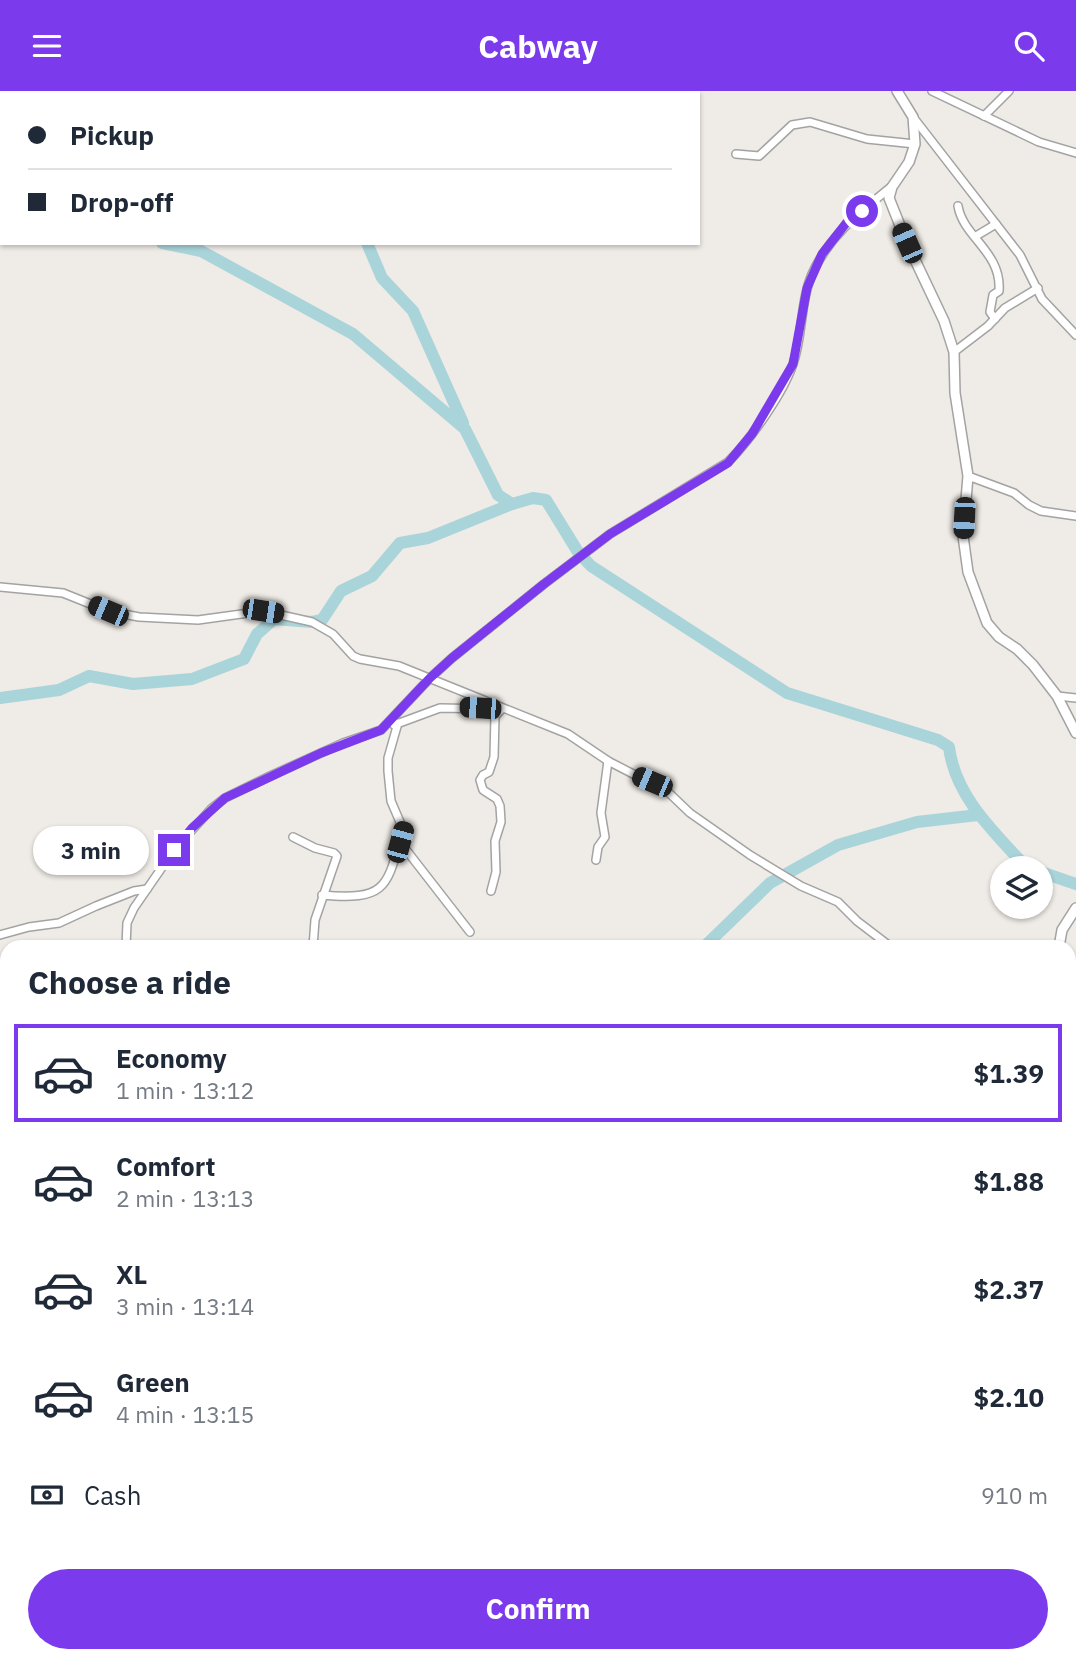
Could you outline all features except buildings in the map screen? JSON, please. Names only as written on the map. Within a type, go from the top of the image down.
[{"type":"street","points":[[897,91],[913,117],[1020,255],[1042,299],[1076,335]]},
{"type":"street","points":[[932,91],[1039,142],[1076,153]]},
{"type":"street","points":[[984,117],[1009,91]]},
{"type":"street","points":[[381,730],[430,678],[544,584],[592,548],[728,463],[741,449],[783,385],[793,364],[807,288],[822,254],[847,222],[892,187],[909,162],[915,145],[913,117]]},
{"type":"street","points":[[736,154],[759,156],[792,125],[810,123],[867,139],[915,145]]},
{"type":"street","points":[[892,187],[889,198],[898,223],[944,321],[954,352],[955,393],[968,476],[964,553],[973,588],[992,629],[1023,654],[1057,696],[1076,733]]},
{"type":"street","points":[[958,206],[960,213],[993,259],[1000,281],[999,291],[993,295],[990,312],[995,319]]},
{"type":"street","points":[[976,236],[996,224]]},
{"type":"street","points":[[954,352],[1005,308],[1038,288]]},
{"type":"street","points":[[968,476],[1014,493],[1041,511],[1076,516]]},
{"type":"street","points":[[0,587],[63,593],[108,611],[139,617],[198,620],[250,612],[281,614],[320,626],[333,634],[353,656],[389,664],[430,678],[568,734],[608,761],[668,792],[690,813],[750,855],[801,886],[838,902],[882,940]]},
{"type":"street","points":[[1057,696],[1076,698]]},
{"type":"street","points":[[126,940],[127,923],[147,889],[192,828],[225,798],[321,753],[440,708],[458,706],[502,709]]},
{"type":"street","points":[[491,891],[496,871],[495,841],[500,822],[499,806],[497,799],[480,786],[480,780],[489,772],[494,757],[495,716],[502,709]]},
{"type":"street","points":[[322,895],[362,894],[376,891],[385,885],[403,828],[391,801],[388,771],[388,758],[398,723]]},
{"type":"street","points":[[596,860],[598,847],[605,837],[601,813],[608,761]]},
{"type":"street","points":[[293,837],[337,856],[315,920],[314,940]]},
{"type":"street","points":[[400,842],[470,932]]},
{"type":"street","points":[[0,935],[59,923],[134,891],[147,889]]},
{"type":"street","points":[[1060,940],[1062,930],[1076,908]]},
{"type":"waterway","points":[[172,245],[201,251],[353,334],[465,429],[498,495],[512,504],[533,498],[546,500],[578,552],[591,566],[787,693],[938,740],[949,747],[953,765],[967,797],[1015,856]]},
{"type":"waterway","points":[[368,245],[382,278],[413,311],[463,423]]},
{"type":"waterway","points":[[0,698],[59,690],[89,676],[133,684],[192,679],[244,659],[257,634],[274,619],[312,622],[322,620],[341,591],[372,576],[400,543],[428,538],[512,504]]},
{"type":"waterway","points":[[711,940],[770,883],[838,845],[917,822],[978,815]]},
{"type":"waterway","points":[[1053,876],[1076,884]]},
{"type":"route","points":[[174,850],[192,828],[225,798],[343,743],[381,730],[452,658],[544,584],[610,534],[728,463],[752,434],[793,364],[807,288],[822,254],[847,222],[862,211]]}]
